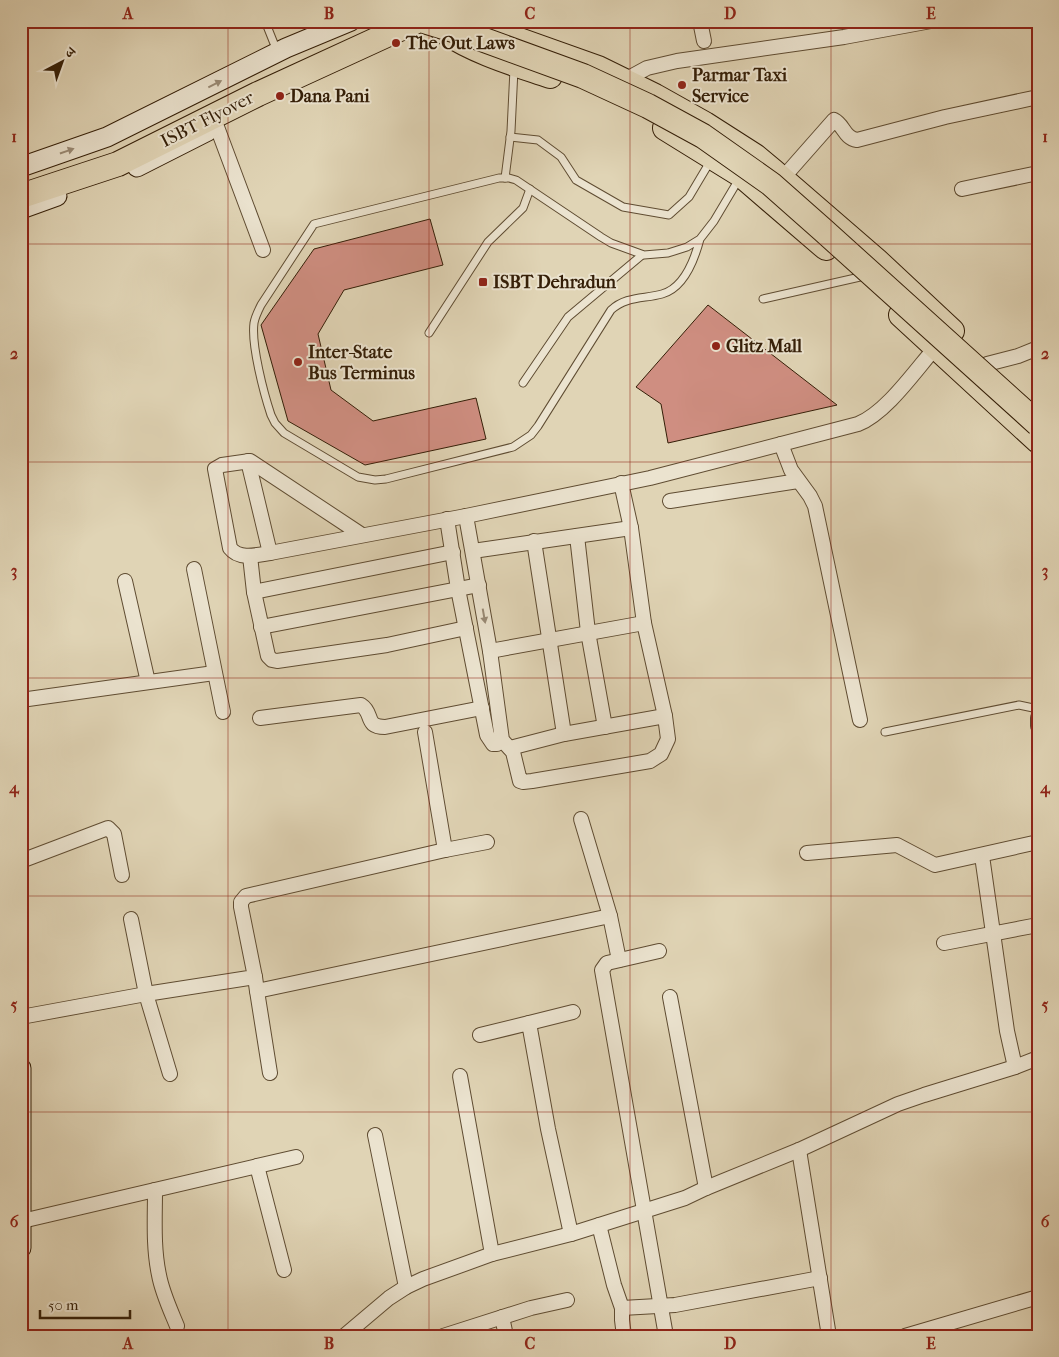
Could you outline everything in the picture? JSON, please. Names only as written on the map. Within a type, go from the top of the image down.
[{"type":"highway","name":"ISBT Flyover","points":[[21,183],[110,152],[376,21]]},
{"type":"highway","points":[[466,21],[582,62],[625,80],[705,124],[755,156],[876,260],[1038,409]]},
{"type":"highway","name":"ISBT Flyover","points":[[21,196],[118,164],[258,94],[430,23]]},
{"type":"highway","points":[[430,23],[480,52],[596,93],[644,116],[741,175],[860,277],[1038,441]]},
{"type":"highway","points":[[430,23],[476,37],[599,83],[648,106],[710,142],[771,184],[1038,424]]},
{"type":"main road","points":[[21,167],[107,137],[277,52],[351,21]]},
{"type":"main road","points":[[21,209],[132,170],[315,76],[430,23]]},
{"type":"main road","points":[[21,1068],[22,1234]]},
{"type":"street","points":[[700,21],[704,41]]},
{"type":"street","points":[[625,80],[647,68],[677,61],[844,37],[931,21]]},
{"type":"street","points":[[782,178],[834,120],[838,122],[848,137],[857,140],[945,117],[1038,97]]},
{"type":"street","points":[[217,127],[263,250]]},
{"type":"street","points":[[962,189],[1038,172]]},
{"type":"street","points":[[362,535],[248,461],[218,466],[215,469],[214,473],[230,548],[238,554],[250,556],[270,553],[466,516],[650,478],[866,421],[896,392],[935,348]]},
{"type":"street","points":[[987,364],[1018,356],[1038,348]]},
{"type":"street","points":[[782,444],[788,464],[815,506],[860,720]]},
{"type":"street","points":[[248,461],[270,553]]},
{"type":"street","points":[[670,501],[798,481]]},
{"type":"street","points":[[466,516],[506,744],[515,758],[519,779],[523,782],[650,762],[662,754],[667,743],[664,716],[644,623],[631,528],[621,483]]},
{"type":"street","points":[[447,519],[473,667],[487,735],[491,742],[506,744],[664,716]]},
{"type":"street","points":[[473,551],[631,528]]},
{"type":"street","points":[[577,536],[588,632],[605,727]]},
{"type":"street","points":[[534,541],[564,734]]},
{"type":"street","points":[[254,592],[453,552]]},
{"type":"street","points":[[250,556],[254,592],[261,627],[268,656],[272,660],[277,661],[387,645],[466,628]]},
{"type":"street","points":[[194,569],[223,712]]},
{"type":"street","points":[[125,581],[148,682]]},
{"type":"street","points":[[261,627],[479,585]]},
{"type":"street","points":[[473,667],[491,657],[549,639],[644,623]]},
{"type":"street","points":[[21,700],[214,673]]},
{"type":"street","points":[[260,718],[361,705],[368,711],[371,723],[374,726],[385,727],[482,708]]},
{"type":"street","points":[[1038,718],[1038,726]]},
{"type":"street","points":[[425,732],[445,850]]},
{"type":"street","points":[[581,819],[610,916],[619,960]]},
{"type":"street","points":[[21,861],[108,828],[114,834],[122,875]]},
{"type":"street","points":[[270,1073],[256,984],[241,907],[241,902],[246,896],[487,842]]},
{"type":"street","points":[[807,853],[897,845],[935,865],[1038,842]]},
{"type":"street","points":[[982,856],[1007,1031],[1015,1067]]},
{"type":"street","points":[[21,1017],[146,994],[256,984],[610,916]]},
{"type":"street","points":[[131,919],[146,994],[170,1074]]},
{"type":"street","points":[[944,943],[1038,925]]},
{"type":"street","points":[[659,951],[607,962],[602,967],[602,970],[666,1336]]},
{"type":"street","points":[[670,997],[706,1188]]},
{"type":"street","points":[[480,1035],[573,1012]]},
{"type":"street","points":[[529,1023],[548,1129],[571,1234]]},
{"type":"street","points":[[344,1336],[389,1298],[424,1278],[492,1254],[571,1234],[685,1198],[799,1150],[907,1101],[1038,1058]]},
{"type":"street","points":[[460,1076],[492,1254]]},
{"type":"street","points":[[375,1135],[406,1287]]},
{"type":"street","points":[[799,1150],[829,1336]]},
{"type":"street","points":[[22,1234],[155,1190],[296,1157]]},
{"type":"street","points":[[257,1166],[284,1270]]},
{"type":"street","points":[[155,1190],[157,1264],[163,1290],[177,1326]]},
{"type":"street","points":[[599,1225],[614,1285],[622,1308],[624,1336]]},
{"type":"street","points":[[622,1308],[661,1306],[719,1298],[820,1278]]},
{"type":"street","points":[[905,1336],[1038,1297]]},
{"type":"street","points":[[442,1336],[502,1317],[567,1300]]},
{"type":"street","points":[[502,1317],[506,1336]]},
{"type":"lane","points":[[265,21],[277,52]]},
{"type":"lane","points":[[505,178],[510,137],[514,64]]},
{"type":"lane","points":[[510,137],[538,140],[561,157],[576,180],[623,207],[669,215],[689,197],[713,157]]},
{"type":"lane","points":[[700,238],[697,252],[688,270],[668,292],[628,300],[611,310],[538,426],[531,435],[513,446],[386,479],[366,480],[284,434],[275,423],[268,406],[254,342],[254,325],[261,305],[310,228],[319,222],[505,178],[513,179],[530,189],[606,240],[642,255],[668,253],[687,247],[700,238],[714,221],[741,175],[755,156]]},
{"type":"lane","points":[[429,333],[488,242],[523,208],[530,189]]},
{"type":"lane","points":[[523,383],[568,317],[642,255]]},
{"type":"lane","points":[[763,299],[860,277]]},
{"type":"lane","points":[[885,732],[1019,705],[1038,709]]},
{"type":"building","name":"Inter-State Bus Terminus","points":[[430,219],[443,265],[344,290],[318,334],[331,390],[373,421],[476,398],[486,439],[365,465],[288,421],[261,325],[314,249]]},
{"type":"building","name":"Glitz Mall","points":[[708,305],[837,405],[668,443],[661,404],[636,387]]},
{"type":"place","name":"The Out Laws","points":[[396,43]]},
{"type":"place","name":"Parmar Taxi Service","points":[[682,85]]},
{"type":"place","name":"Dana Pani","points":[[280,96]]},
{"type":"place","name":"ISBT Dehradun","points":[[483,282]]},
{"type":"place","name":"Glitz Mall","points":[[716,346]]},
{"type":"place","name":"Inter-State Bus Terminus","points":[[298,362]]}]
